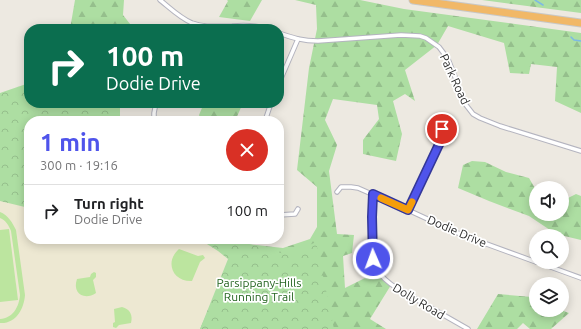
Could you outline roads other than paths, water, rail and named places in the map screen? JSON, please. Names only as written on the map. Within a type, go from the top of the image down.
[{"type":"highway","points":[[413,0],[581,23]]},
{"type":"street","points":[[160,0],[192,24]]},
{"type":"street","name":"Park Road","points":[[284,35],[298,39],[318,41],[401,35],[420,36],[426,38],[439,47],[448,59],[462,97],[473,114],[500,126],[581,151]]},
{"type":"street","points":[[284,71],[298,39]]},
{"type":"street","points":[[408,210],[443,136],[442,129]]},
{"type":"street","name":"Dodie Drive","points":[[337,192],[341,187],[358,188],[462,235],[529,259]]},
{"type":"street","name":"Dolly Road","points":[[373,194],[373,259],[379,272],[388,282],[398,289],[468,329]]},
{"type":"street","points":[[284,215],[295,214],[298,210]]},
{"type":"street","name":"Dodie Drive","points":[[556,269],[581,278]]},
{"type":"waterway","points":[[535,0],[543,5]]},
{"type":"waterway","points":[[571,37],[574,40],[581,41]]},
{"type":"park label","name":"Parsippany-Hills Running Trail","points":[[259,289]]}]
